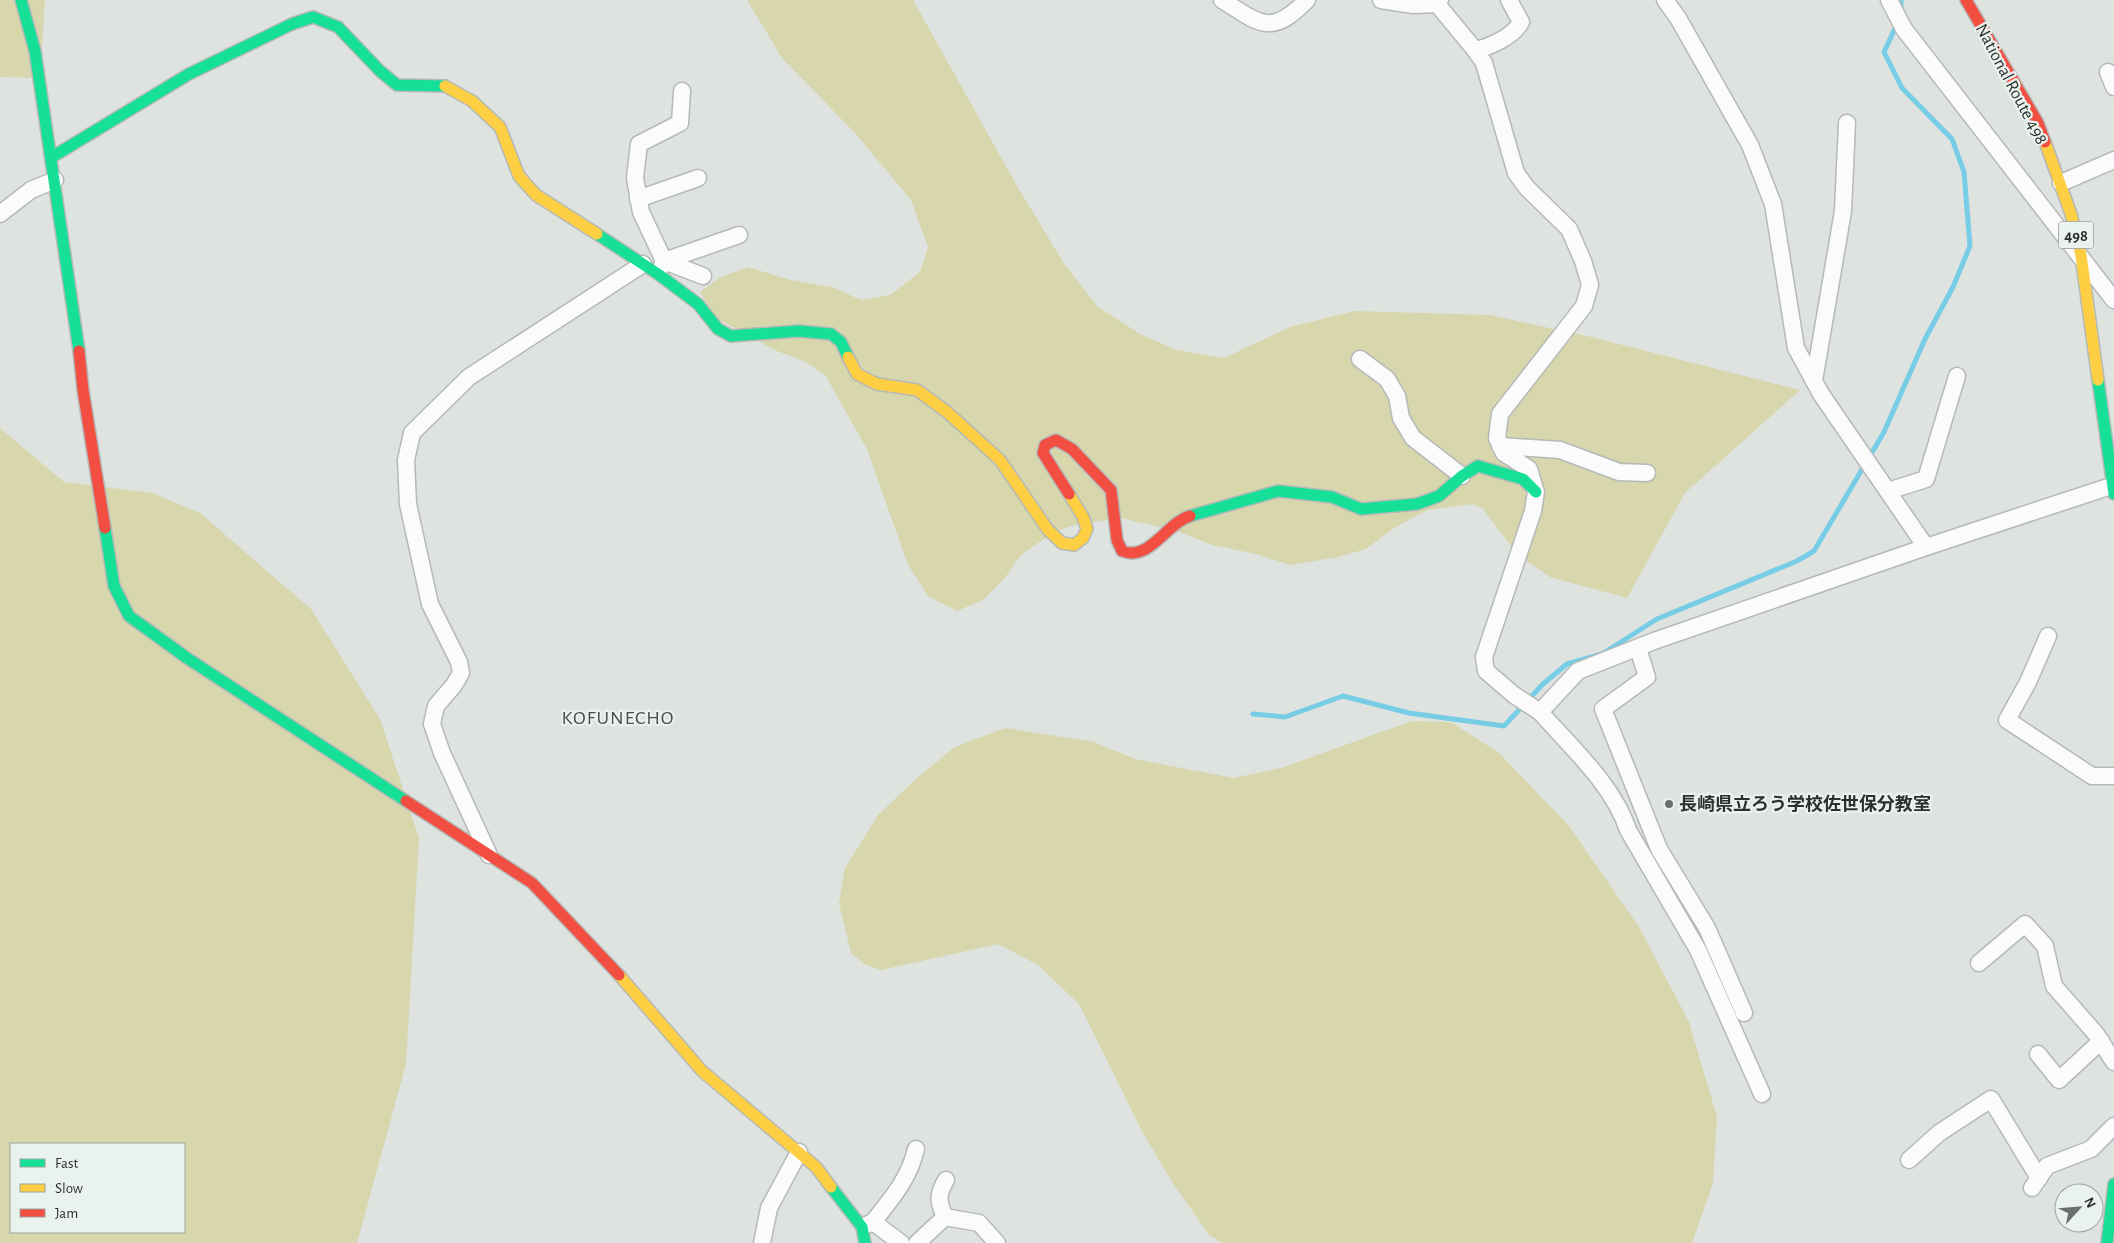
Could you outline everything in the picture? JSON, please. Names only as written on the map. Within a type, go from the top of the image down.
[{"type":"main road","points":[[21,0],[35,51],[52,157],[77,327],[83,390],[114,586],[129,616],[187,658],[532,883],[601,954],[702,1071],[816,1167],[867,1231]]},
{"type":"main road","name":"National Route 498","points":[[1966,0],[2038,123],[2072,214],[2081,255],[2114,488]]},
{"type":"main road","points":[[52,157],[189,74],[292,24],[312,17],[338,27],[380,71],[397,85],[446,86],[472,101],[500,127],[519,176],[536,195],[643,264],[661,268],[698,304],[718,329],[731,336],[799,331],[831,334],[841,342],[857,374],[877,384],[917,390],[947,412],[1000,460],[1027,503],[1048,530],[1062,543],[1074,545],[1083,538],[1087,529],[1083,517],[1043,453],[1045,445],[1056,440],[1072,449],[1111,490],[1117,540],[1122,551],[1130,554],[1146,549],[1186,517],[1278,491],[1332,497],[1361,509],[1417,504],[1439,496],[1462,476],[1478,466],[1523,479],[1536,492]]},
{"type":"main road","points":[[2107,1243],[2114,1184]]},
{"type":"street","points":[[1222,0],[1258,23],[1278,23],[1307,0]]},
{"type":"street","points":[[1381,0],[1413,5],[1439,2],[1475,50],[1484,63],[1516,173],[1568,229],[1583,261],[1590,285],[1584,306],[1500,414],[1497,438],[1500,446],[1504,453],[1529,469],[1536,492],[1533,511],[1484,657],[1486,671],[1514,695],[1536,709],[1611,793],[1623,813],[1628,830],[1698,950],[1762,1094]]},
{"type":"street","points":[[1475,50],[1484,48],[1517,30],[1521,22],[1509,0]]},
{"type":"street","points":[[1665,0],[1678,18],[1750,145],[1770,196],[1773,204],[1796,348],[1814,381],[1926,547]]},
{"type":"street","points":[[1889,0],[1904,29],[2114,300]]},
{"type":"street","points":[[661,268],[641,212],[634,178],[639,144],[680,123],[682,91]]},
{"type":"street","points":[[1814,381],[1844,211],[1847,123]]},
{"type":"street","points":[[2061,183],[2114,160]]},
{"type":"street","points":[[638,199],[698,178]]},
{"type":"street","points":[[0,214],[31,190],[55,180]]},
{"type":"street","points":[[661,268],[739,235]]},
{"type":"street","points":[[489,855],[442,753],[432,724],[436,706],[454,685],[461,673],[459,662],[430,604],[408,504],[406,460],[412,433],[469,377],[643,264]]},
{"type":"street","points":[[661,268],[703,276]]},
{"type":"street","points":[[1360,359],[1388,379],[1397,396],[1401,418],[1413,438],[1462,476]]},
{"type":"street","points":[[1888,491],[1926,479],[1958,395],[1957,376]]},
{"type":"street","points":[[1500,446],[1560,450],[1618,472],[1647,473]]},
{"type":"street","points":[[1536,709],[1578,671],[1638,648],[1926,547],[2114,488]]},
{"type":"street","points":[[2048,636],[2028,682],[2007,720],[2092,776],[2114,776]]},
{"type":"street","points":[[1638,648],[1647,678],[1603,709],[1658,849],[1707,928],[1744,1013]]},
{"type":"street","points":[[1979,963],[2025,924],[2044,946],[2054,986],[2101,1041],[2114,1062]]},
{"type":"street","points":[[2038,1054],[2058,1080],[2101,1041]]},
{"type":"street","points":[[1908,1160],[1939,1133],[1991,1100],[2036,1183],[2047,1166],[2091,1149],[2114,1126]]},
{"type":"street","points":[[901,1243],[867,1231],[902,1186],[912,1165],[916,1149]]},
{"type":"street","points":[[762,1243],[769,1208],[799,1152]]},
{"type":"street","points":[[945,1217],[938,1202],[939,1191],[946,1180]]},
{"type":"street","points":[[917,1243],[945,1217]]},
{"type":"street","points":[[945,1217],[979,1223],[997,1243]]},
{"type":"green space","points":[[0,0],[45,0],[41,62],[36,78],[0,77]]},
{"type":"green space","points":[[747,0],[913,0],[1017,186],[1065,265],[1097,306],[1140,334],[1177,350],[1224,358],[1290,327],[1354,311],[1490,315],[1591,337],[1800,390],[1685,493],[1627,598],[1550,577],[1518,555],[1483,509],[1473,504],[1427,510],[1394,528],[1366,549],[1338,557],[1290,565],[1256,554],[1212,545],[1177,531],[1121,518],[1074,525],[1051,534],[1020,556],[1004,579],[983,600],[957,611],[929,597],[908,565],[867,449],[825,375],[804,361],[777,351],[714,317],[700,292],[721,277],[748,267],[790,280],[832,287],[861,300],[890,295],[920,272],[928,247],[911,200],[855,133],[782,58]]},
{"type":"green space","points":[[0,428],[64,482],[152,493],[200,513],[311,609],[380,719],[419,838],[406,1064],[357,1243],[0,1243]]},
{"type":"green space","points":[[1412,721],[1451,722],[1499,753],[1569,826],[1639,927],[1689,1022],[1717,1117],[1713,1183],[1692,1243],[1223,1243],[1210,1236],[1172,1182],[1143,1133],[1079,1004],[1038,965],[998,944],[881,970],[864,964],[851,953],[839,903],[845,868],[878,815],[918,777],[955,747],[1005,728],[1094,742],[1135,759],[1233,778],[1281,768]]},
{"type":"waterway","points":[[1901,0],[1901,12]]},
{"type":"waterway","points":[[1253,714],[1285,717],[1343,696],[1409,713],[1504,726],[1543,684],[1567,664],[1602,654],[1657,619],[1797,561],[1814,551],[1884,432],[1925,339],[1953,287],[1970,246],[1964,172],[1952,139],[1902,88],[1884,52],[1897,24]]},
{"type":"traffic: fast","points":[[21,0],[35,51],[79,351]]},
{"type":"traffic: fast","points":[[52,157],[189,74],[292,24],[313,17],[338,27],[380,71],[397,85],[445,86]]},
{"type":"traffic: fast","points":[[597,234],[658,274],[698,304],[718,329],[731,336],[799,331],[831,334],[841,342],[848,357]]},
{"type":"traffic: fast","points":[[2098,380],[2114,494]]},
{"type":"traffic: fast","points":[[1190,516],[1278,491],[1332,497],[1361,509],[1417,504],[1439,496],[1462,476],[1478,466],[1523,479],[1536,492]]},
{"type":"traffic: fast","points":[[105,528],[114,586],[129,616],[187,658],[406,801]]},
{"type":"traffic: fast","points":[[2107,1243],[2114,1184]]},
{"type":"traffic: fast","points":[[831,1187],[862,1227],[865,1243]]},
{"type":"traffic: slow","points":[[445,86],[472,101],[500,127],[519,176],[536,195],[597,234]]},
{"type":"traffic: slow","points":[[2045,142],[2071,214],[2081,255],[2098,380]]},
{"type":"traffic: slow","points":[[848,357],[857,374],[877,384],[917,390],[947,412],[1000,460],[1048,530],[1062,543],[1074,545],[1083,538],[1087,529],[1083,517],[1069,494]]},
{"type":"traffic: slow","points":[[619,975],[702,1071],[816,1167],[831,1187]]},
{"type":"traffic: jam","points":[[1966,0],[2038,123],[2045,142]]},
{"type":"traffic: jam","points":[[79,351],[83,390],[105,528]]},
{"type":"traffic: jam","points":[[1069,494],[1043,453],[1045,445],[1056,440],[1072,449],[1111,490],[1117,540],[1122,551],[1132,553],[1149,547],[1173,526],[1190,516]]},
{"type":"traffic: jam","points":[[406,801],[532,883],[619,975]]},
{"type":"place","name":"長崎県立ろう学校佐世保分教室","points":[[1669,804]]},
{"type":"district","name":"KOFUNECHO","points":[[618,717]]}]
